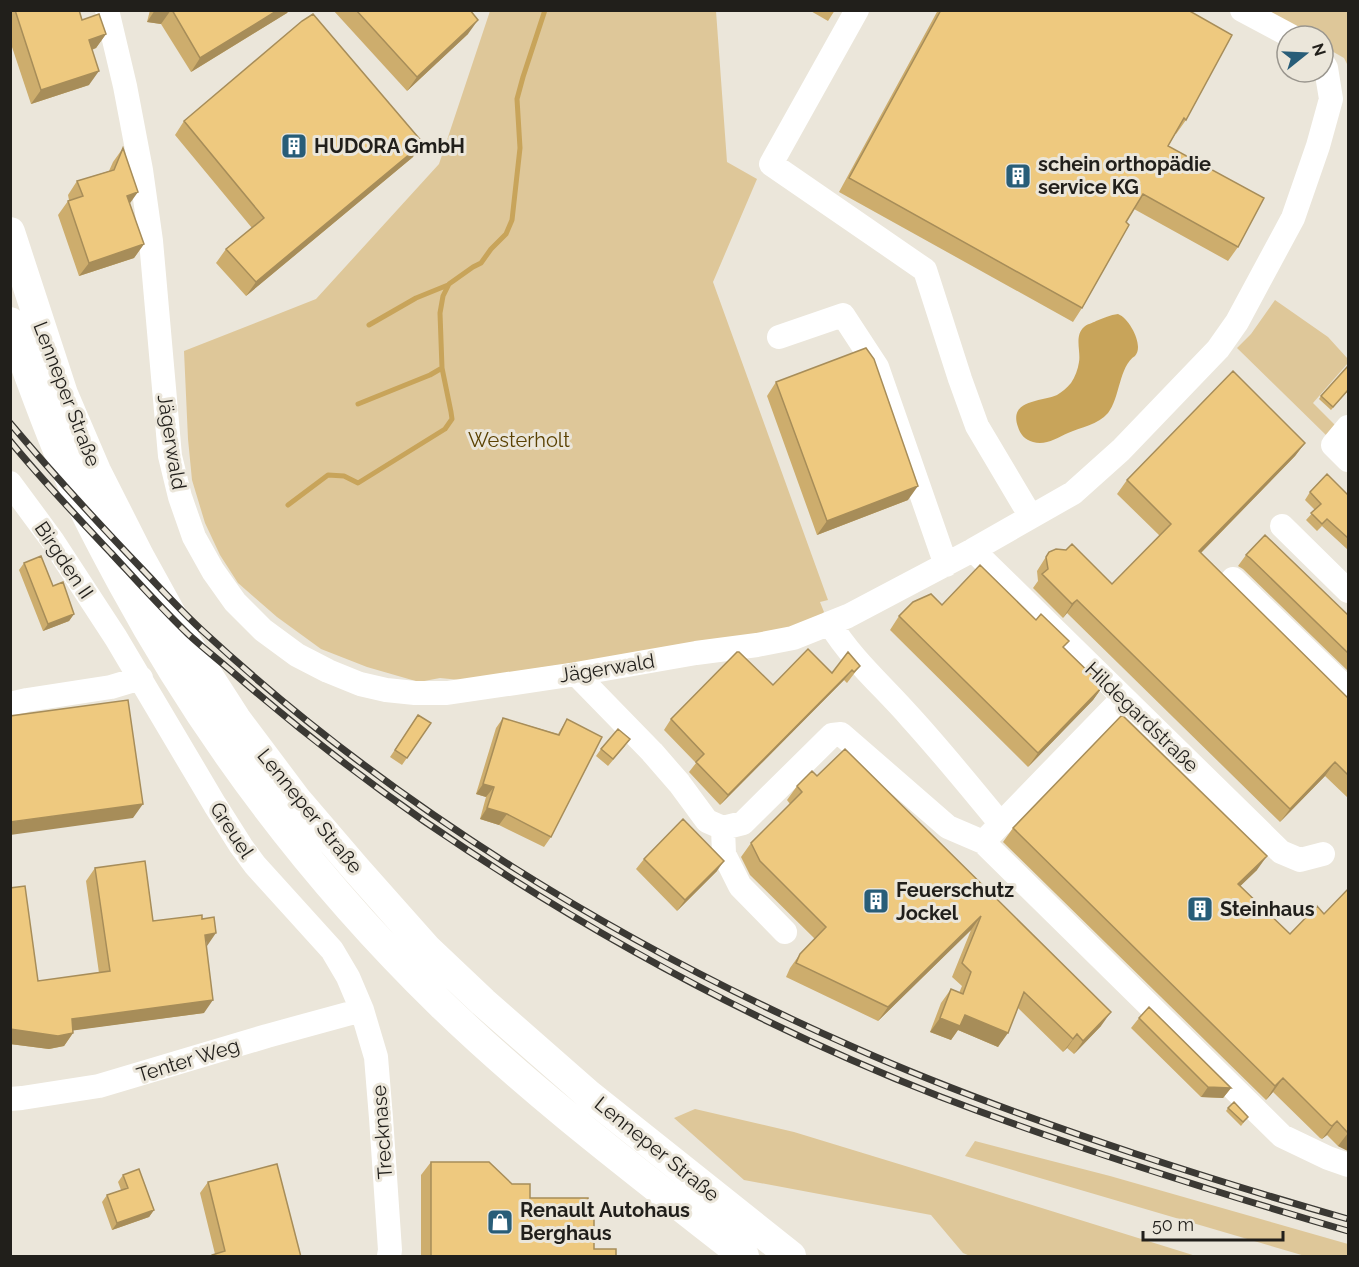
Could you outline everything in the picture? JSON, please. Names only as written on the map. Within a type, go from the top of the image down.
[{"type":"main road","name":"Lenneper Straße","points":[[10,232],[72,483],[107,555],[163,655],[226,729],[304,808],[421,942],[483,1002],[589,1095],[790,1257]]},
{"type":"main road","name":"Lenneper Straße","points":[[10,322],[52,400]]},
{"type":"main road","name":"Lenneper Straße","points":[[226,729],[279,823],[355,915],[434,997],[605,1148],[744,1257]]},
{"type":"street","name":"Jägerwald","points":[[107,10],[125,86],[141,170],[151,241],[170,456],[180,497],[194,537],[213,571],[235,602],[263,630],[297,655],[360,684],[386,690],[447,693],[771,643],[806,634],[827,625]]},
{"type":"street","points":[[857,10],[771,164],[924,270],[977,426],[1030,517]]},
{"type":"street","points":[[1242,10],[1275,28]]},
{"type":"street","points":[[1001,824],[917,725],[827,625],[946,565],[1073,493],[1121,450],[1218,350],[1237,322],[1293,218],[1318,146],[1331,99],[1329,84]]},
{"type":"street","points":[[779,337],[843,315],[877,367],[946,565]]},
{"type":"street","name":"Birgden II","points":[[10,483],[52,540],[116,638]]},
{"type":"street","points":[[1282,526],[1348,591]]},
{"type":"street","name":"Hildegardstraße","points":[[973,550],[1281,852],[1300,860],[1323,854]]},
{"type":"street","points":[[1233,579],[1346,683]]},
{"type":"street","name":"Greuel","points":[[116,638],[241,846],[255,865],[332,950],[346,971],[362,1010]]},
{"type":"street","points":[[576,674],[679,783],[707,821],[723,828],[743,823],[832,735],[841,734],[948,827],[983,842],[1282,1136],[1348,1165]]},
{"type":"street","points":[[10,704],[111,687],[141,678]]},
{"type":"street","points":[[983,842],[1123,698]]},
{"type":"street","points":[[723,828],[723,854],[740,886],[785,932]]},
{"type":"street","name":"Trecknase","points":[[362,1010],[375,1057],[389,1257]]},
{"type":"street","name":"Tenter Weg","points":[[10,1099],[99,1086],[362,1010]]},
{"type":"green space","name":"Westerholt","points":[[490,11],[716,11],[727,162],[757,179],[713,282],[828,600],[820,602],[824,612],[812,627],[460,680],[440,678],[419,682],[367,667],[321,649],[277,617],[238,583],[220,555],[205,523],[192,480],[184,351],[316,299],[439,164]]},
{"type":"green space","points":[[1257,11],[1348,11],[1348,66],[1344,58],[1335,53],[1335,24],[1281,24]]},
{"type":"green space","points":[[1275,300],[1328,337],[1348,359],[1348,363],[1313,403],[1337,427],[1328,437],[1237,348],[1251,334]]},
{"type":"green space","points":[[695,1109],[794,1132],[1196,1256],[970,1256],[963,1253],[931,1215],[744,1180],[674,1118]]},
{"type":"green space","points":[[975,1141],[1110,1176],[1348,1244],[1348,1256],[1305,1256],[965,1156]]},
{"type":"shaded area","points":[[1118,314],[1132,328],[1138,348],[1126,367],[1108,413],[1094,423],[1046,442],[1037,443],[1025,438],[1018,427],[1016,418],[1018,411],[1028,403],[1057,395],[1068,387],[1079,365],[1081,331],[1088,324]]},
{"type":"building","points":[[15,10],[79,10],[82,20],[99,14],[106,34],[89,40],[99,71],[41,90]]},
{"type":"building","points":[[172,10],[278,10],[200,58]]},
{"type":"building","points":[[356,10],[470,10],[478,20],[417,77]]},
{"type":"building","name":"schein orthopädie service KG","points":[[941,10],[1188,10],[1232,35],[1186,120],[1184,118],[1168,146],[1264,198],[1238,247],[1143,194],[1126,222],[1129,225],[1082,308],[849,178]]},
{"type":"building","name":"HUDORA GmbH","points":[[313,14],[423,143],[256,282],[226,249],[264,218],[184,121]]},
{"type":"building","points":[[123,148],[138,192],[127,196],[144,244],[89,263],[68,201],[83,196],[77,181],[114,170]]},
{"type":"building","points":[[866,348],[874,359],[918,486],[827,521],[776,382]]},
{"type":"building","points":[[1348,366],[1348,390],[1333,407],[1321,396]]},
{"type":"building","points":[[1233,371],[1305,443],[1199,551],[1348,698],[1348,775],[1335,762],[1290,809],[1077,600],[1072,604],[1042,574],[1048,569],[1046,557],[1049,552],[1056,549],[1066,550],[1072,544],[1112,584],[1171,524],[1127,480]]},
{"type":"building","points":[[1327,474],[1348,495],[1348,538],[1327,519],[1322,524],[1311,513],[1321,504],[1310,492]]},
{"type":"building","points":[[1265,535],[1348,615],[1348,653],[1246,555]]},
{"type":"building","points":[[41,556],[53,586],[63,582],[74,614],[48,624],[24,563]]},
{"type":"building","points":[[980,565],[1036,620],[1041,614],[1069,641],[1063,647],[1103,686],[1038,753],[899,616],[913,602],[931,594],[942,605]]},
{"type":"building","points":[[808,649],[832,673],[848,652],[860,666],[854,672],[852,670],[728,795],[696,762],[704,754],[671,719],[737,652],[773,685]]},
{"type":"building","points":[[128,700],[143,804],[10,822],[10,716]]},
{"type":"building","points":[[418,715],[431,723],[407,758],[395,750]]},
{"type":"building","points":[[1122,715],[1267,856],[1238,884],[1290,934],[1317,906],[1324,914],[1348,889],[1348,1133],[1337,1121],[1332,1126],[1330,1125],[1283,1078],[1275,1086],[1013,828]]},
{"type":"building","points":[[503,718],[559,735],[567,719],[602,737],[551,837],[507,814],[487,808],[494,787],[483,784]]},
{"type":"building","points":[[618,729],[630,739],[613,759],[601,749]]},
{"type":"building","name":"Feuerschutz Jockel","points":[[845,749],[1111,1012],[1083,1041],[1077,1034],[1073,1039],[1024,992],[1008,1033],[965,1015],[960,1026],[940,1018],[951,989],[963,994],[971,972],[962,963],[981,916],[888,1007],[796,963],[800,954],[826,927],[760,861],[751,843],[802,792],[797,786],[812,771],[817,776]]},
{"type":"building","points":[[683,819],[724,861],[685,900],[644,859]]},
{"type":"building","points":[[145,861],[153,921],[202,915],[202,919],[214,917],[216,933],[205,935],[213,1000],[72,1019],[73,1033],[58,1036],[10,1029],[10,888],[25,886],[38,981],[110,971],[95,868]]},
{"type":"building","points":[[1149,1007],[1231,1088],[1208,1087],[1139,1018]]},
{"type":"building","points":[[1234,1102],[1248,1117],[1243,1122],[1228,1108]]},
{"type":"building","name":"Renault Autohaus Berghaus","points":[[431,1162],[489,1162],[512,1184],[530,1184],[530,1198],[588,1198],[588,1218],[594,1218],[594,1249],[616,1249],[616,1257],[431,1257]]},
{"type":"building","points":[[277,1164],[301,1257],[212,1257],[212,1255],[225,1251],[208,1182]]},
{"type":"building","points":[[139,1169],[154,1210],[117,1223],[107,1195],[128,1188],[123,1175]]},
{"type":"waterway","points":[[288,505],[328,475],[344,476],[358,483],[445,429],[452,419],[442,368],[440,313],[443,296],[449,284],[481,263],[506,234],[512,220],[520,148],[517,99],[545,10]]},
{"type":"waterway","points":[[369,325],[416,298],[448,285]]},
{"type":"waterway","points":[[358,404],[442,368]]},
{"type":"railway","points":[[10,423],[76,498],[182,611],[277,696],[431,813],[512,867],[595,917],[680,964],[766,1007],[923,1077],[1136,1154],[1348,1219]]},
{"type":"railway","points":[[10,441],[149,594],[200,644],[352,769],[424,821],[547,901],[675,974],[806,1039],[873,1069],[1042,1134],[1143,1168],[1348,1231]]},
{"type":"place","name":"HUDORA GmbH","points":[[294,146]]},
{"type":"place","name":"schein orthopädie service KG","points":[[1018,176]]},
{"type":"place","name":"Feuerschutz Jockel","points":[[876,901]]},
{"type":"place","name":"Steinhaus","points":[[1200,909]]},
{"type":"place","name":"Renault Autohaus Berghaus","points":[[500,1222]]}]
